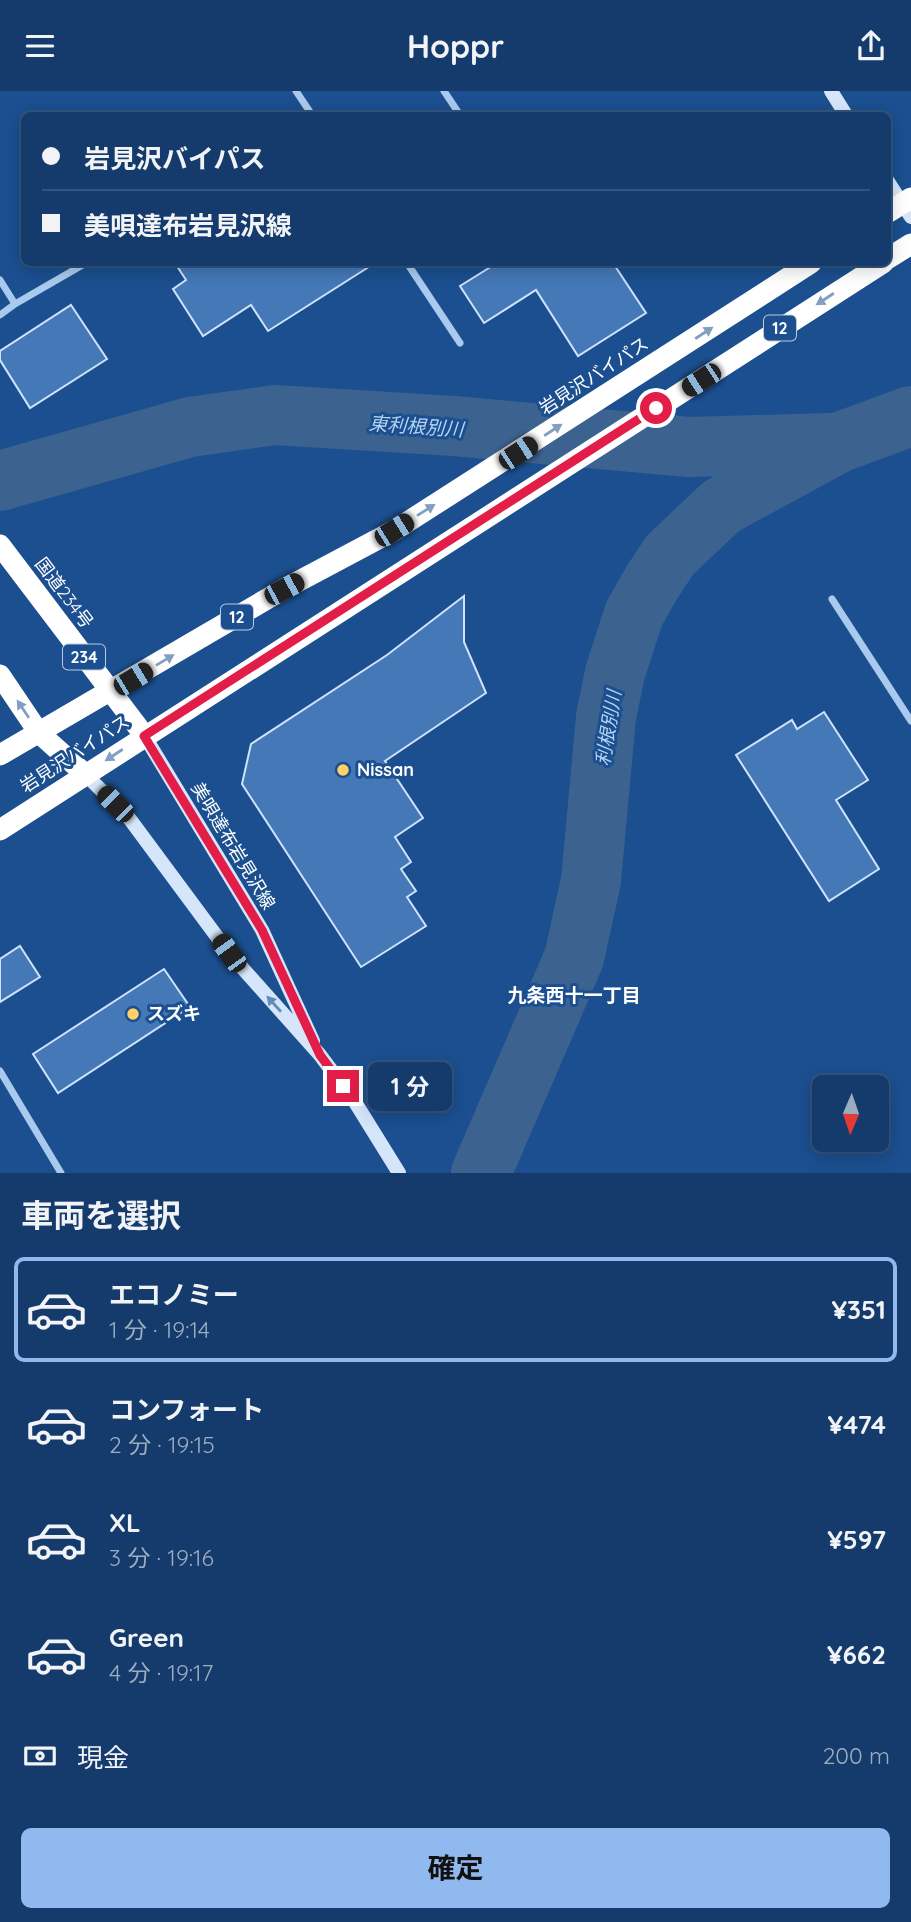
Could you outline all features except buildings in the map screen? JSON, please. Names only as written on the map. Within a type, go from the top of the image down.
[{"type":"highway","points":[[891,257],[911,244]]},
{"type":"highway","name":"岩見沢バイパス","points":[[0,755],[284,589],[394,530],[806,266]]},
{"type":"highway","name":"岩見沢バイパス","points":[[0,830],[878,266]]},
{"type":"highway","name":"国道234号","points":[[0,545],[144,736]]},
{"type":"highway","points":[[0,675],[39,733],[85,774]]},
{"type":"main road","points":[[831,91],[844,112]]},
{"type":"main road","points":[[891,187],[903,208]]},
{"type":"main road","name":"美唄達布岩見沢線","points":[[144,736],[262,930],[320,1055]]},
{"type":"main road","name":"美唄達布岩見沢線","points":[[85,774],[129,818],[229,953],[320,1055],[355,1102],[399,1173]]},
{"type":"street","points":[[296,91],[310,112]]},
{"type":"street","points":[[444,91],[458,112]]},
{"type":"street","points":[[0,315],[81,266]]},
{"type":"street","points":[[410,266],[460,343]]},
{"type":"street","points":[[0,280],[15,304]]},
{"type":"street","points":[[832,599],[911,721]]},
{"type":"street","points":[[0,1071],[61,1173]]},
{"type":"waterway","name":"東利根別川","points":[[0,481],[190,427],[275,415],[454,426],[689,447],[829,443]]},
{"type":"waterway","name":"利根別川","points":[[481,1173],[574,958],[591,881],[606,717],[615,673],[634,614],[651,584],[670,555],[722,506],[840,442],[911,416]]},
{"type":"place","name":"Nissan","points":[[343,770]]},
{"type":"place","name":"スズキ","points":[[133,1014]]},
{"type":"district","name":"九条西十一丁目","points":[[574,995]]},
{"type":"route","points":[[343,1086],[320,1055],[262,930],[144,736],[656,408]]}]
